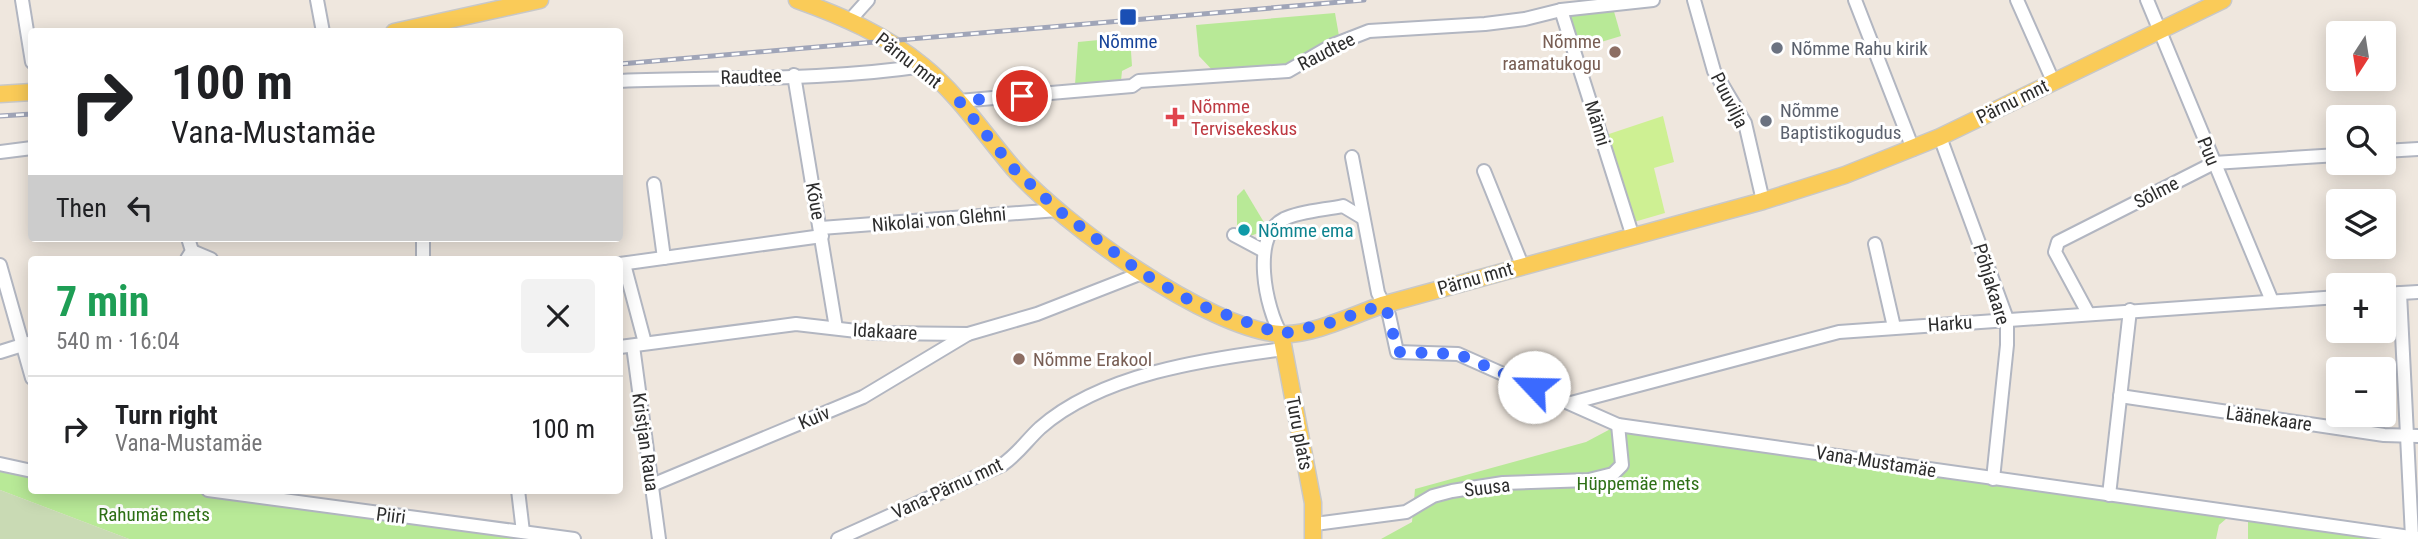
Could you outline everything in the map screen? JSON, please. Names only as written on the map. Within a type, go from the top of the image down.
[{"type":"main road","points":[[412,28],[540,0]]},
{"type":"main road","name":"Pärnu mnt","points":[[797,0],[816,3],[850,20],[880,36],[923,66],[959,101],[1014,169],[1058,210],[1142,273],[1196,304],[1282,341],[1382,305],[1763,201],[1845,175],[1913,149],[2223,0]]},
{"type":"main road","points":[[0,94],[28,92]]},
{"type":"main road","name":"Turu plats","points":[[1282,341],[1314,532]]},
{"type":"street","points":[[22,0],[28,37]]},
{"type":"street","points":[[317,0],[322,28]]},
{"type":"street","points":[[850,20],[868,0]]},
{"type":"street","name":"Raudtee","points":[[959,101],[1125,87],[1139,81],[1190,81],[1288,71],[1333,45],[1369,32],[1485,24],[1525,19],[1561,10],[1653,0]]},
{"type":"street","name":"Puuvilja","points":[[1694,0],[1714,71],[1745,123],[1763,201]]},
{"type":"street","points":[[1855,0],[1913,149]]},
{"type":"street","points":[[2017,0],[2053,80]]},
{"type":"street","name":"Puu","points":[[2147,0],[2272,302]]},
{"type":"street","name":"Männi","points":[[1561,10],[1633,237]]},
{"type":"street","name":"Raudtee","points":[[623,81],[828,76],[923,66]]},
{"type":"street","name":"Kõue","points":[[794,75],[836,328]]},
{"type":"street","name":"Põhjakaare","points":[[1940,136],[2007,319],[2007,345],[1993,479]]},
{"type":"street","points":[[0,152],[28,148]]},
{"type":"street","points":[[2396,150],[2418,149]]},
{"type":"street","name":"Sõlme","points":[[2088,313],[2055,252],[2058,242],[2214,163],[2326,156]]},
{"type":"street","points":[[1352,157],[1382,305]]},
{"type":"street","points":[[1484,171],[1522,265]]},
{"type":"street","points":[[654,184],[664,258]]},
{"type":"street","points":[[1282,341],[1270,314],[1264,251],[1276,225],[1285,219],[1343,206],[1363,218]]},
{"type":"street","name":"Nikolai von Glehni","points":[[623,264],[822,232],[1058,210]]},
{"type":"street","points":[[1234,235],[1264,251]]},
{"type":"street","points":[[1875,244],[1894,327]]},
{"type":"street","points":[[0,265],[27,343],[0,352]]},
{"type":"street","name":"Kristjan Raua","points":[[623,272],[659,539]]},
{"type":"street","name":"Idakaare","points":[[632,345],[796,324],[874,333],[968,334],[1037,314],[1142,273]]},
{"type":"street","points":[[2396,293],[2418,292]]},
{"type":"street","points":[[2400,293],[2413,437],[2415,538]]},
{"type":"street","name":"Harku","points":[[1571,403],[1839,332],[2326,298]]},
{"type":"street","name":"Vana-Mustamäe","points":[[1382,305],[1389,315],[1397,352],[1458,354],[1618,425],[2415,538]]},
{"type":"street","points":[[2109,495],[2130,310]]},
{"type":"street","name":"Kuiv","points":[[652,485],[863,397],[968,334]]},
{"type":"street","name":"Vana-Pärnu mnt","points":[[838,539],[1002,465],[1022,450],[1040,428],[1122,382],[1158,371],[1255,353],[1282,341]]},
{"type":"street","name":"Läänekaare","points":[[2120,396],[2413,437]]},
{"type":"street","name":"Suusa","points":[[1314,532],[1406,512],[1433,496],[1452,491],[1503,483],[1589,480],[1613,474],[1622,465],[1618,425]]},
{"type":"street","points":[[0,464],[28,470]]},
{"type":"street","points":[[518,494],[523,532]]},
{"type":"street","name":"Piiri","points":[[280,495],[574,539]]},
{"type":"green space","points":[[1613,8],[1621,36],[1578,49],[1569,13]]},
{"type":"green space","points":[[1335,13],[1339,36],[1294,64],[1216,74],[1199,56],[1196,25]]},
{"type":"green space","points":[[1130,37],[1132,66],[1122,71],[1121,81],[1075,85],[1078,42]]},
{"type":"green space","points":[[1663,116],[1674,162],[1654,168],[1665,213],[1634,222],[1606,135]]},
{"type":"green space","points":[[1244,189],[1265,224],[1263,231],[1248,237],[1242,236],[1237,225],[1237,196]]},
{"type":"green space","name":"Hüppemäe mets","points":[[1618,425],[2234,512],[2219,525],[2216,539],[1381,539],[1412,522],[1415,489],[1586,442]]},
{"type":"green space","name":"Rahumäe mets","points":[[0,464],[28,470],[28,494],[238,494],[574,539],[129,539],[0,490]]},
{"type":"green space","points":[[0,490],[129,539],[0,539]]},
{"type":"green space","points":[[2248,514],[2418,539],[2248,539]]},
{"type":"railway","points":[[623,64],[1364,0]]},
{"type":"railway","points":[[0,116],[28,114]]},
{"type":"place","name":"Nõmme","points":[[1128,17]]},
{"type":"place","name":"Nõmme Rahu kirik","points":[[1777,48]]},
{"type":"place","name":"Nõmme raamatukogu","points":[[1615,52]]},
{"type":"place","name":"Nõmme Tervisekeskus","points":[[1175,117]]},
{"type":"place","name":"Nõmme Baptistikogudus","points":[[1766,121]]},
{"type":"place","name":"Nõmme ema","points":[[1244,230]]},
{"type":"place","name":"Nõmme Erakool","points":[[1019,359]]},
{"type":"route","points":[[1022,96],[959,101],[1014,169],[1058,210],[1142,273],[1196,304],[1241,323],[1281,334],[1329,323],[1382,305],[1389,315],[1397,352],[1458,354],[1534,387]]}]
